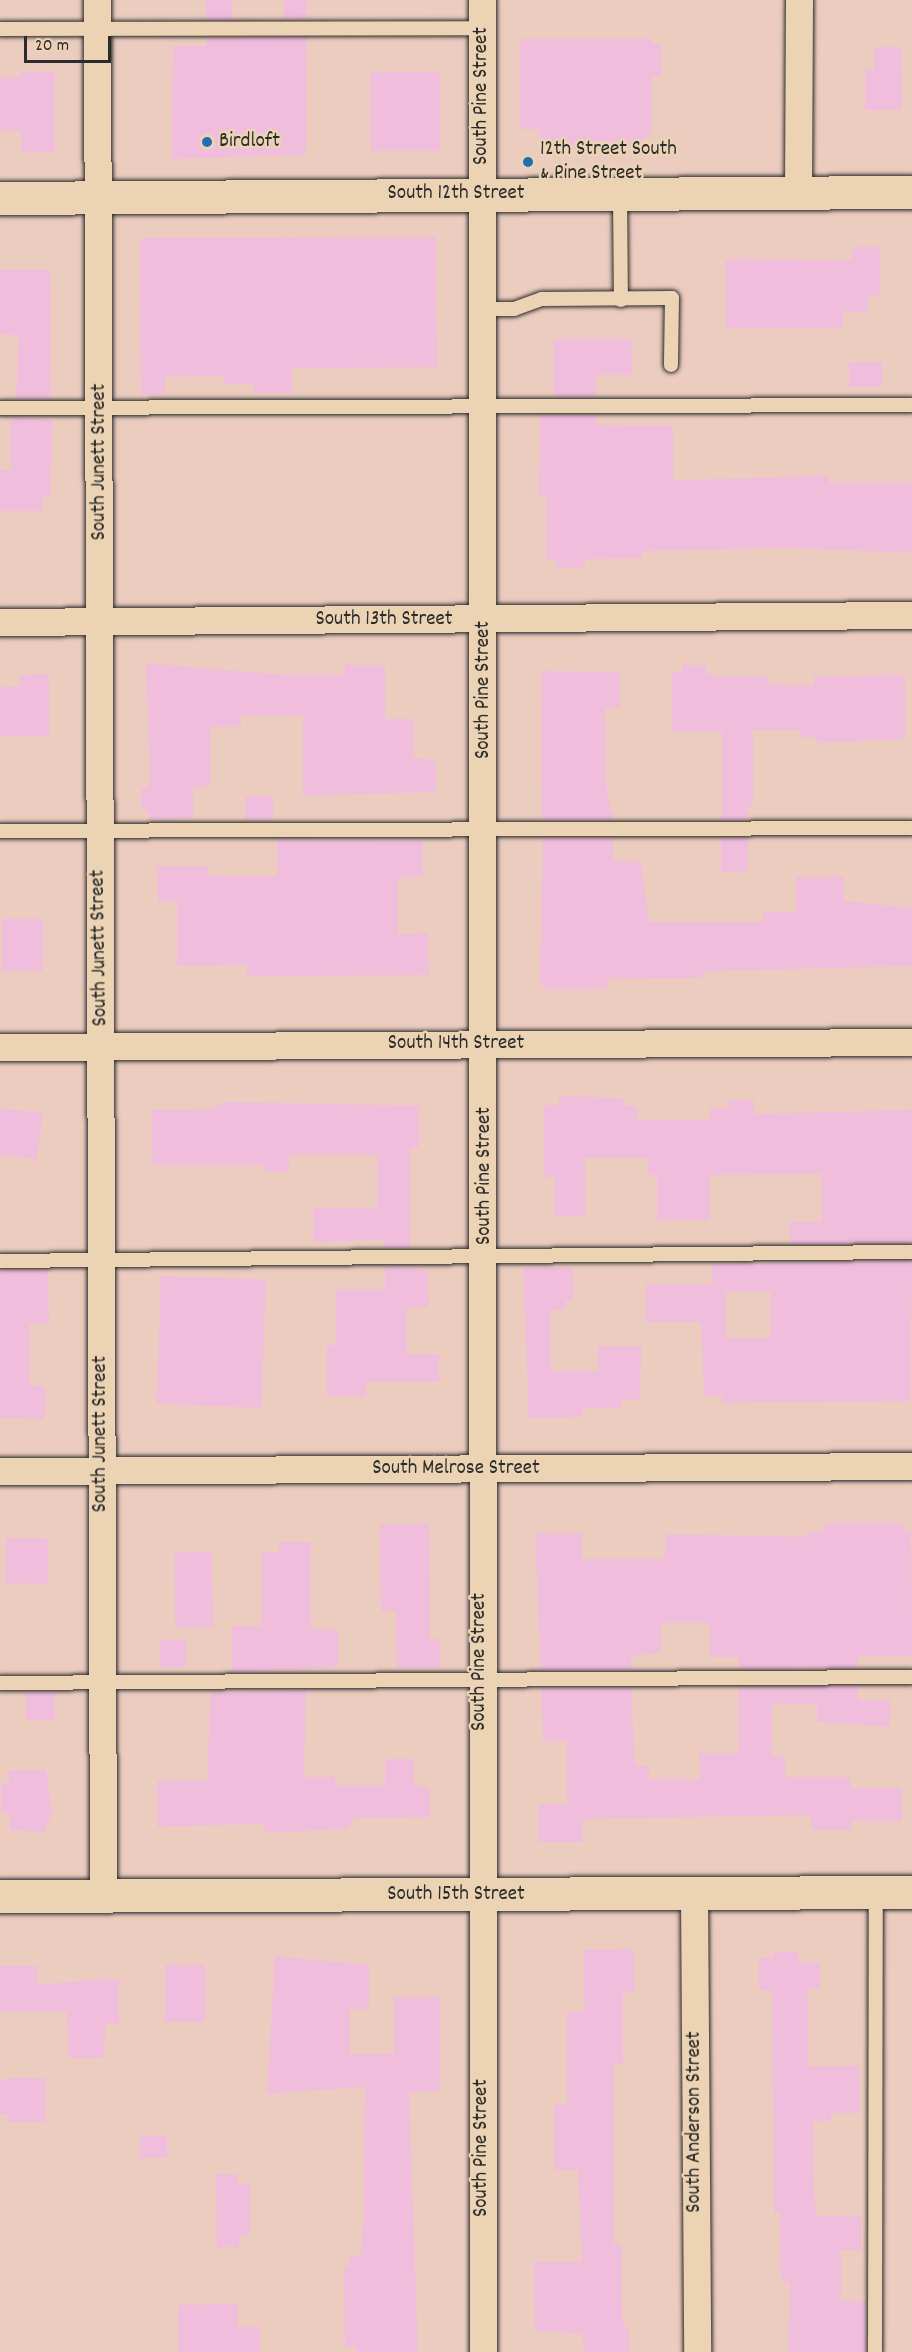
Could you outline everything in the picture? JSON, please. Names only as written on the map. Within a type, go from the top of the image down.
[{"type":"main road","name":"South 12th Street","points":[[0,198],[912,192]]},
{"type":"main road","name":"South 15th Street","points":[[0,1896],[912,1892]]},
{"type":"street","name":"South Junett Street","points":[[97,0],[100,622],[98,831],[102,1260],[100,1682],[103,1895]]},
{"type":"street","name":"South Pine Street","points":[[482,0],[485,1259],[480,1677],[483,2352]]},
{"type":"street","points":[[798,192],[799,0]]},
{"type":"street","name":"South 13th Street","points":[[0,622],[912,615]]},
{"type":"street","name":"South 14th Street","points":[[0,1047],[912,1042]]},
{"type":"street","name":"South Melrose Street","points":[[0,1471],[912,1466]]},
{"type":"street","name":"South Anderson Street","points":[[694,1893],[697,2352]]},
{"type":"lane","points":[[0,29],[482,28]]},
{"type":"lane","points":[[620,193],[621,300]]},
{"type":"lane","points":[[483,309],[514,309],[542,299],[672,298],[671,365]]},
{"type":"lane","points":[[0,408],[912,405]]},
{"type":"lane","points":[[0,831],[912,828]]},
{"type":"lane","points":[[0,1261],[485,1259],[912,1252]]},
{"type":"lane","points":[[0,1683],[480,1677],[912,1677]]},
{"type":"lane","points":[[875,2352],[876,1892]]},
{"type":"building","points":[[206,0],[232,0],[232,20],[206,20]]},
{"type":"building","points":[[284,0],[307,0],[307,19],[284,19]]},
{"type":"building","points":[[307,37],[306,155],[172,159],[173,46],[206,46],[206,38]]},
{"type":"building","points":[[520,39],[652,39],[652,44],[661,44],[661,76],[652,76],[652,132],[635,148],[540,148],[540,129],[520,129]]},
{"type":"building","points":[[874,47],[901,47],[902,110],[865,110],[866,69],[874,69]]},
{"type":"building","points":[[21,72],[55,72],[55,152],[21,152],[21,131],[0,131],[0,77],[21,77]]},
{"type":"building","points":[[371,72],[440,72],[440,151],[371,151]]},
{"type":"building","points":[[436,237],[437,367],[292,368],[292,393],[254,393],[254,384],[224,384],[224,376],[165,377],[165,394],[141,395],[140,238]]},
{"type":"building","points":[[854,247],[880,247],[880,296],[868,296],[868,312],[843,312],[843,328],[726,328],[725,259],[851,260]]},
{"type":"building","points":[[0,270],[50,270],[51,399],[16,399],[19,336],[0,333]]},
{"type":"building","points":[[553,339],[632,339],[632,375],[596,375],[596,397],[554,397]]},
{"type":"building","points":[[849,362],[882,362],[882,387],[849,387]]},
{"type":"building","points":[[540,415],[596,415],[596,425],[673,426],[673,480],[829,476],[829,483],[912,483],[912,553],[791,548],[642,551],[642,558],[585,559],[585,567],[556,568],[556,560],[547,560],[547,497],[539,497]]},
{"type":"building","points":[[15,417],[53,420],[50,497],[43,497],[43,511],[0,511],[0,470],[11,470],[11,421]]},
{"type":"building","points":[[146,663],[286,675],[345,675],[345,665],[385,665],[385,719],[413,719],[413,757],[436,761],[436,792],[303,796],[303,716],[241,716],[241,727],[210,727],[210,787],[193,787],[193,818],[149,819],[149,810],[141,810],[141,787],[148,787],[150,777]]},
{"type":"building","points":[[682,665],[706,665],[706,673],[715,676],[765,676],[771,685],[814,685],[814,676],[905,675],[905,739],[817,743],[817,737],[800,737],[800,730],[753,730],[753,806],[748,806],[748,820],[722,820],[722,732],[672,732],[672,672],[682,672]]},
{"type":"building","points":[[541,671],[620,672],[620,708],[605,708],[605,778],[613,820],[542,820]]},
{"type":"building","points":[[49,674],[49,736],[0,736],[0,687],[20,686],[20,675]]},
{"type":"building","points":[[245,796],[273,796],[273,819],[245,819]]},
{"type":"building","points":[[543,838],[613,838],[613,861],[641,861],[649,922],[763,922],[763,912],[796,912],[796,877],[844,877],[844,901],[912,908],[912,966],[713,971],[702,973],[702,978],[607,979],[607,989],[547,989],[540,985]]},
{"type":"building","points":[[721,838],[748,838],[748,872],[721,872]]},
{"type":"building","points":[[277,839],[423,841],[423,877],[398,877],[398,934],[428,933],[429,975],[247,976],[247,965],[177,966],[177,901],[158,901],[157,866],[209,866],[209,876],[277,876]]},
{"type":"building","points":[[2,919],[43,919],[43,971],[2,971]]},
{"type":"building","points":[[559,1096],[623,1098],[623,1106],[637,1106],[637,1120],[710,1120],[710,1108],[728,1108],[728,1100],[754,1100],[754,1114],[912,1110],[912,1243],[790,1244],[790,1222],[822,1222],[822,1174],[710,1175],[710,1220],[657,1221],[657,1175],[648,1175],[648,1158],[585,1158],[585,1216],[555,1216],[555,1177],[544,1177],[544,1105],[559,1105]]},
{"type":"building","points":[[226,1102],[419,1106],[419,1148],[410,1148],[410,1248],[385,1248],[384,1240],[313,1242],[313,1208],[377,1208],[377,1155],[289,1155],[289,1172],[265,1172],[265,1165],[152,1165],[152,1110],[212,1109]]},
{"type":"building","points":[[0,1108],[43,1113],[37,1159],[0,1154]]},
{"type":"building","points":[[912,1261],[910,1401],[722,1403],[722,1396],[704,1396],[701,1322],[646,1322],[646,1284],[712,1284],[712,1264]],"holes":[[[726,1292],[771,1292],[771,1338],[726,1338]]]},
{"type":"building","points":[[385,1266],[428,1270],[429,1307],[407,1307],[407,1354],[439,1354],[439,1382],[366,1382],[366,1396],[327,1396],[327,1345],[336,1345],[336,1289],[385,1289]]},
{"type":"building","points":[[573,1267],[573,1301],[565,1301],[565,1310],[551,1310],[551,1371],[598,1371],[598,1346],[642,1346],[639,1400],[621,1400],[621,1408],[583,1408],[583,1417],[529,1418],[523,1268]]},
{"type":"building","points":[[0,1270],[48,1270],[49,1324],[29,1324],[29,1386],[45,1386],[45,1419],[0,1418]]},
{"type":"building","points":[[161,1276],[266,1280],[261,1408],[157,1404]]},
{"type":"building","points":[[824,1523],[903,1523],[903,1531],[911,1531],[912,1656],[858,1656],[858,1668],[739,1669],[739,1657],[710,1657],[710,1623],[661,1623],[661,1652],[631,1657],[631,1670],[541,1670],[535,1533],[582,1533],[582,1559],[664,1559],[667,1534],[809,1537],[809,1531],[824,1531]]},
{"type":"building","points":[[380,1524],[429,1524],[430,1639],[440,1639],[440,1668],[397,1668],[396,1611],[381,1611]]},
{"type":"building","points":[[6,1538],[48,1539],[47,1584],[5,1583]]},
{"type":"building","points":[[279,1542],[311,1542],[311,1629],[338,1629],[338,1667],[232,1672],[232,1626],[262,1626],[262,1552],[279,1552]]},
{"type":"building","points":[[212,1552],[213,1627],[175,1628],[174,1553]]},
{"type":"building","points":[[160,1640],[186,1640],[186,1667],[160,1667]]},
{"type":"building","points":[[858,1686],[858,1700],[890,1700],[890,1727],[817,1722],[817,1704],[772,1704],[772,1757],[785,1757],[785,1777],[850,1777],[851,1788],[902,1788],[902,1821],[851,1821],[851,1830],[811,1830],[811,1815],[583,1819],[583,1842],[539,1842],[539,1804],[567,1804],[567,1741],[543,1741],[541,1688],[631,1688],[635,1766],[649,1766],[649,1779],[700,1779],[699,1753],[739,1753],[739,1687]]},
{"type":"building","points":[[306,1690],[304,1777],[335,1777],[335,1785],[385,1785],[385,1759],[414,1759],[414,1785],[430,1789],[430,1817],[355,1818],[348,1828],[289,1832],[264,1832],[264,1825],[253,1824],[157,1827],[157,1781],[207,1780],[211,1693]]},
{"type":"building","points":[[26,1692],[55,1692],[55,1720],[26,1720]]},
{"type":"building","points":[[9,1770],[46,1770],[52,1813],[44,1832],[10,1830],[9,1813],[1,1813],[1,1783],[9,1783]]},
{"type":"building","points":[[634,1949],[635,1991],[623,1992],[623,2063],[614,2063],[614,2244],[622,2244],[622,2315],[624,2327],[629,2327],[629,2352],[585,2352],[582,2334],[535,2331],[534,2262],[582,2262],[578,2170],[554,2170],[554,2105],[567,2105],[567,2011],[584,2011],[584,1950]]},
{"type":"building","points":[[774,1952],[798,1952],[798,1963],[820,1963],[820,1989],[808,1989],[808,2066],[860,2066],[860,2113],[831,2113],[831,2121],[813,2121],[813,2172],[816,2216],[861,2216],[861,2250],[841,2250],[841,2301],[866,2301],[866,2352],[788,2352],[790,2282],[781,2282],[780,2213],[774,2213],[772,1990],[759,1990],[759,1958],[774,1958]]},
{"type":"building","points":[[275,1956],[369,1965],[369,2009],[350,2009],[350,2054],[394,2054],[394,1997],[440,1997],[440,2092],[409,2092],[418,2352],[357,2352],[357,2346],[345,2347],[344,2266],[350,2266],[350,2256],[360,2256],[364,2218],[365,2087],[267,2094]]},
{"type":"building","points":[[165,1965],[205,1965],[205,2022],[165,2022]]},
{"type":"building","points":[[0,1966],[37,1966],[37,1985],[119,1978],[119,2023],[106,2023],[103,2058],[68,2058],[67,2012],[0,2012]]},
{"type":"building","points":[[7,2078],[45,2078],[45,2122],[7,2122],[7,2114],[0,2114],[0,2081]]},
{"type":"building","points":[[140,2136],[167,2136],[167,2158],[140,2158]]},
{"type":"building","points":[[216,2174],[237,2174],[238,2185],[250,2184],[250,2235],[239,2235],[239,2247],[217,2247]]},
{"type":"building","points":[[238,2304],[238,2327],[260,2327],[260,2352],[178,2352],[178,2305]]},
{"type":"place","name":"Birdloft","points":[[207,142]]},
{"type":"place","name":"12th Street South & Pine Street","points":[[528,162]]}]
